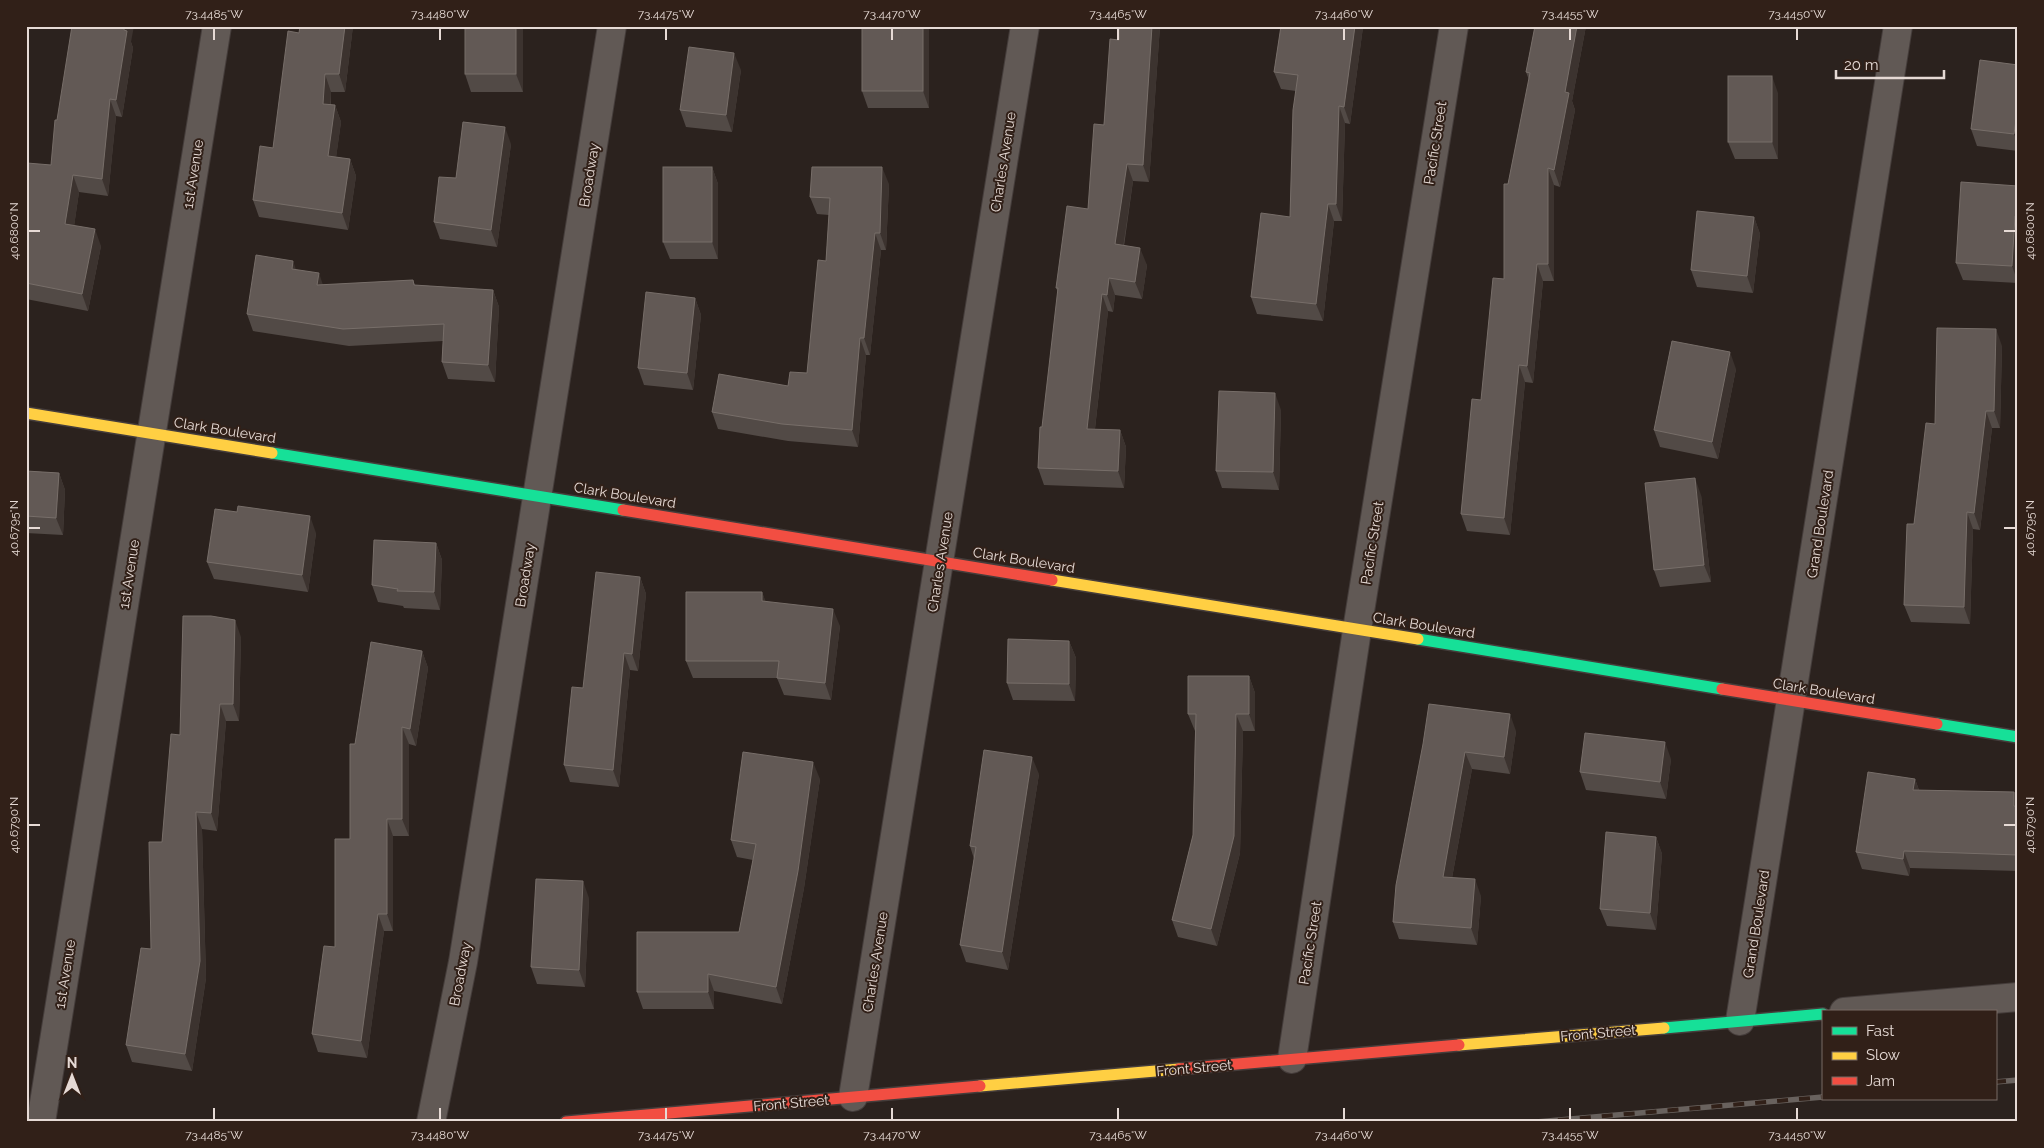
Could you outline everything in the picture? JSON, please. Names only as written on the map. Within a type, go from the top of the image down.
[{"type":"street","name":"1st Avenue","points":[[41,1122],[216,26]]},
{"type":"street","name":"Broadway","points":[[431,1122],[463,962],[612,26]]},
{"type":"street","name":"Charles Avenue","points":[[853,1097],[1025,26]]},
{"type":"street","name":"Pacific Street","points":[[1292,1059],[1357,630],[1454,26]]},
{"type":"street","name":"Grand Boulevard","points":[[1740,1021],[1898,26]]},
{"type":"street","name":"Clark Boulevard","points":[[26,413],[2018,738]]},
{"type":"street","points":[[1867,1010],[2018,997]]},
{"type":"street","name":"Front Street","points":[[566,1122],[1822,1014]]},
{"type":"building","points":[[72,26],[124,26],[124,30],[127,31],[116,100],[110,99],[102,179],[73,175],[65,224],[95,229],[82,294],[26,283],[27,163],[51,165],[55,120],[57,120]]},
{"type":"building","points":[[300,26],[345,26],[339,74],[325,74],[323,104],[335,105],[328,156],[350,159],[342,213],[253,200],[260,146],[273,148],[288,31],[299,33]]},
{"type":"building","points":[[465,26],[516,26],[516,74],[465,74]]},
{"type":"building","points":[[862,26],[923,26],[923,91],[862,91]]},
{"type":"building","points":[[1119,26],[1152,26],[1143,165],[1127,164],[1115,244],[1140,248],[1135,282],[1109,278],[1107,295],[1102,294],[1087,429],[1120,430],[1118,471],[1038,468],[1040,427],[1042,427],[1058,288],[1056,288],[1067,206],[1088,209],[1094,124],[1104,125],[1110,39],[1119,40]]},
{"type":"building","points":[[1281,26],[1355,26],[1344,107],[1339,106],[1336,204],[1328,204],[1316,304],[1251,297],[1261,213],[1290,217],[1293,110],[1298,75],[1274,72]]},
{"type":"building","points":[[1535,26],[1577,26],[1565,92],[1569,93],[1554,170],[1548,168],[1548,264],[1537,264],[1527,366],[1519,365],[1504,518],[1461,514],[1472,399],[1481,400],[1493,278],[1504,279],[1504,184],[1508,184],[1530,73],[1526,72]]},
{"type":"building","points":[[689,47],[734,53],[726,115],[680,110]]},
{"type":"building","points":[[1980,60],[2018,65],[2018,106],[2014,134],[1971,129]]},
{"type":"building","points":[[1728,76],[1772,76],[1772,142],[1728,142]]},
{"type":"building","points":[[463,122],[505,127],[491,230],[434,222],[439,177],[456,178]]},
{"type":"building","points":[[663,167],[712,167],[712,242],[663,242]]},
{"type":"building","points":[[812,167],[882,167],[880,233],[875,233],[864,338],[860,338],[852,430],[782,424],[712,412],[719,374],[788,386],[790,372],[807,373],[818,260],[826,261],[830,198],[810,197]]},
{"type":"building","points":[[1961,182],[2018,186],[2018,216],[2015,216],[2012,266],[1956,263]]},
{"type":"building","points":[[1697,211],[1754,217],[1747,276],[1691,270]]},
{"type":"building","points":[[256,255],[293,261],[292,269],[319,273],[317,285],[413,280],[414,285],[493,290],[488,365],[442,362],[444,324],[343,329],[247,314]]},
{"type":"building","points":[[646,292],[695,298],[687,373],[638,368]]},
{"type":"building","points":[[1937,328],[1996,329],[1994,411],[1986,411],[1974,513],[1967,512],[1964,607],[1904,605],[1907,524],[1914,524],[1926,423],[1935,424]]},
{"type":"building","points":[[1672,341],[1730,352],[1712,442],[1654,430]]},
{"type":"building","points":[[1219,391],[1275,393],[1273,472],[1216,471]]},
{"type":"building","points":[[26,471],[59,473],[56,518],[26,516]]},
{"type":"building","points":[[1695,478],[1704,565],[1654,570],[1645,483]]},
{"type":"building","points":[[238,506],[310,516],[302,575],[207,562],[215,509],[237,512]]},
{"type":"building","points":[[374,540],[436,543],[434,592],[397,591],[398,589],[372,585]]},
{"type":"building","points":[[596,572],[640,577],[632,654],[624,653],[613,770],[564,765],[572,687],[583,688]]},
{"type":"building","points":[[686,592],[762,592],[762,601],[833,609],[825,683],[777,678],[779,661],[686,661]]},
{"type":"building","points":[[183,616],[211,616],[235,620],[233,704],[220,704],[211,813],[196,812],[200,961],[185,1054],[126,1045],[141,948],[151,949],[149,842],[162,842],[171,734],[180,735]]},
{"type":"building","points":[[1008,639],[1069,641],[1069,684],[1007,683]]},
{"type":"building","points":[[371,642],[422,651],[410,729],[402,727],[402,819],[387,819],[387,914],[378,914],[361,1041],[312,1034],[324,946],[335,947],[335,839],[350,839],[350,744],[355,744]]},
{"type":"building","points":[[1188,676],[1249,676],[1249,714],[1236,714],[1234,836],[1211,929],[1172,920],[1193,835],[1196,714],[1188,714]]},
{"type":"building","points":[[1429,704],[1510,714],[1504,757],[1465,752],[1443,877],[1475,879],[1471,928],[1393,922],[1396,885]]},
{"type":"building","points":[[1585,733],[1665,742],[1660,782],[1580,772]]},
{"type":"building","points":[[984,750],[1032,757],[1002,952],[960,945],[976,847],[970,846]]},
{"type":"building","points":[[743,752],[813,762],[798,871],[776,987],[708,974],[708,992],[637,992],[637,932],[739,932],[756,844],[731,840]]},
{"type":"building","points":[[1868,772],[1915,779],[1913,790],[2014,792],[2014,806],[2018,807],[2018,855],[1904,851],[1903,859],[1856,852]]},
{"type":"building","points":[[1606,832],[1656,837],[1650,913],[1600,909]]},
{"type":"building","points":[[536,879],[583,881],[579,970],[531,967]]},
{"type":"railway","points":[[1996,1082],[2018,1080]]},
{"type":"railway","points":[[1536,1122],[1822,1097]]},
{"type":"traffic: fast","points":[[272,453],[623,510]]},
{"type":"traffic: fast","points":[[1418,639],[1722,689]]},
{"type":"traffic: fast","points":[[1937,724],[2018,737]]},
{"type":"traffic: fast","points":[[1664,1028],[1822,1014]]},
{"type":"traffic: slow","points":[[26,413],[272,453]]},
{"type":"traffic: slow","points":[[1052,580],[1418,639]]},
{"type":"traffic: slow","points":[[1459,1045],[1664,1028]]},
{"type":"traffic: slow","points":[[980,1086],[1179,1069]]},
{"type":"traffic: jam","points":[[623,510],[1052,580]]},
{"type":"traffic: jam","points":[[1722,689],[1937,724]]},
{"type":"traffic: jam","points":[[1179,1069],[1459,1045]]},
{"type":"traffic: jam","points":[[566,1122],[980,1086]]}]
